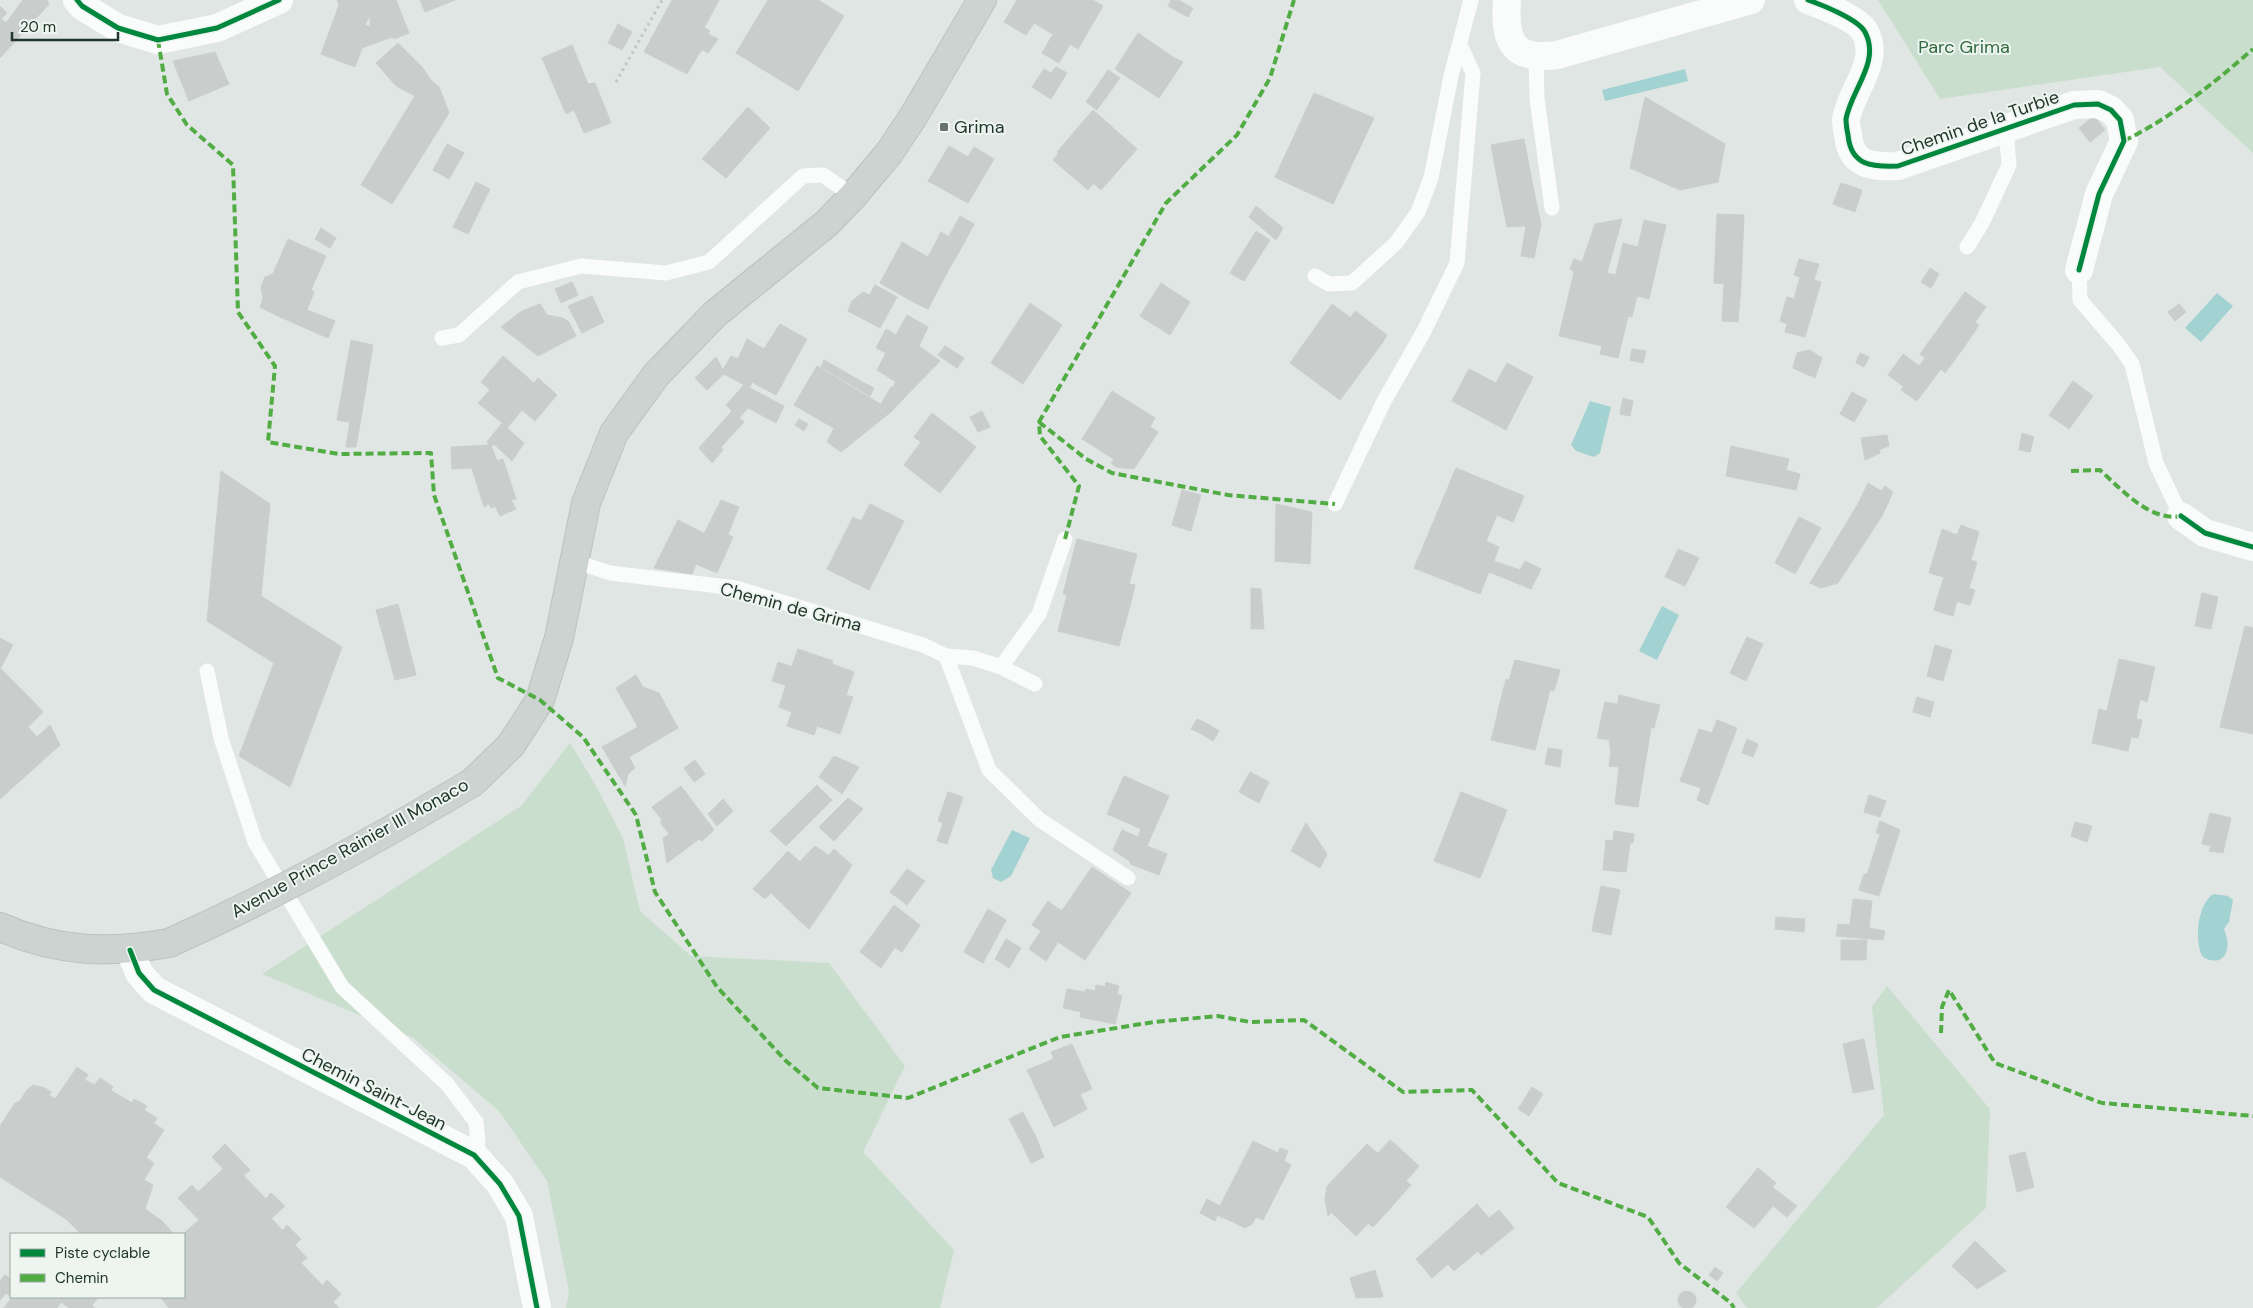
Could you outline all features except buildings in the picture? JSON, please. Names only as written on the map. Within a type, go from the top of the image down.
[{"type":"main road","name":"Avenue Prince Rainier III Monaco","points":[[0,927],[21,936],[78,949],[130,950],[169,943],[218,921],[416,816],[473,782],[510,745],[540,700],[559,638],[586,503],[614,433],[656,375],[715,314],[827,223],[853,196],[889,153],[913,117],[982,0]]},
{"type":"street","points":[[78,0],[82,6],[118,28],[158,40],[217,28],[279,0]]},
{"type":"street","points":[[1507,0],[1507,34],[1517,50],[1536,58],[1557,55],[1751,0]]},
{"type":"street","name":"Chemin de la Turbie","points":[[1808,0],[1832,8],[1864,30],[1870,46],[1868,62],[1846,119],[1849,148],[1861,162],[1875,167],[1898,166],[2074,105],[2098,104],[2111,110],[2120,120],[2124,141],[2099,194],[2079,270]]},
{"type":"street","name":"Chemin de la Turbie","points":[[2181,516],[2205,533],[2253,547]]},
{"type":"street","name":"Chemin Saint-Jean","points":[[130,950],[139,973],[154,990],[474,1155],[500,1184],[519,1216],[537,1308]]},
{"type":"lane","points":[[1315,276],[1329,284],[1352,283],[1396,243],[1418,212],[1430,178],[1451,76],[1471,0]]},
{"type":"lane","points":[[1335,504],[1383,403],[1424,331],[1456,263],[1473,73],[1460,45]]},
{"type":"lane","points":[[1536,58],[1537,99],[1552,208]]},
{"type":"lane","points":[[1967,247],[1982,223],[2009,165],[2006,129]]},
{"type":"lane","points":[[442,338],[459,335],[518,282],[581,266],[666,273],[710,262],[803,176],[823,176],[853,196]]},
{"type":"lane","name":"Chemin de la Turbie","points":[[2079,270],[2080,300],[2118,344],[2132,364],[2156,463],[2181,516]]},
{"type":"lane","points":[[1001,667],[1039,614],[1065,539]]},
{"type":"lane","name":"Chemin de Grima","points":[[574,561],[610,573],[736,588],[923,645],[946,656],[973,658],[1001,667],[1035,684]]},
{"type":"lane","points":[[946,656],[989,770],[1040,820],[1128,878]]},
{"type":"lane","name":"Chemin Saint-Jean","points":[[207,671],[221,738],[255,842],[342,987],[447,1084],[476,1122],[478,1142],[474,1155]]},
{"type":"path","points":[[616,82],[662,0]]},
{"type":"green space","name":"Parc Grima","points":[[1878,0],[2253,0],[2253,153],[2160,67],[1940,99]]},
{"type":"green space","points":[[570,743],[595,784],[623,838],[640,911],[691,956],[829,963],[905,1066],[863,1152],[954,1250],[940,1308],[566,1308],[569,1292],[547,1181],[499,1111],[412,1037],[262,974],[521,806]]},
{"type":"green space","points":[[1887,986],[1990,1109],[1986,1208],[1877,1308],[1747,1308],[1736,1293],[1884,1115],[1872,1007]]},
{"type":"water","points":[[1685,69],[1688,81],[1605,101],[1602,90]]},
{"type":"water","points":[[2217,293],[2233,306],[2201,342],[2185,328]]},
{"type":"water","points":[[1590,401],[1611,407],[1600,453],[1594,457],[1576,451],[1571,445]]},
{"type":"water","points":[[1662,606],[1679,615],[1657,660],[1639,651]]},
{"type":"water","points":[[1012,830],[1030,838],[1011,876],[1001,882],[993,878],[991,870]]},
{"type":"water","points":[[2214,894],[2228,896],[2233,900],[2229,922],[2224,929],[2228,944],[2226,954],[2221,959],[2213,961],[2202,956],[2198,941],[2198,931],[2204,905]]},
{"type":"marked path","points":[[1065,539],[1079,486],[1040,436],[1039,422],[1166,203],[1237,135],[1270,78],[1294,0]]},
{"type":"marked path","points":[[158,40],[167,94],[187,125],[233,165],[238,312],[275,366],[268,442],[339,454],[431,453],[434,495],[498,678],[540,700],[583,737],[636,815],[655,892],[717,987],[786,1061],[818,1088],[908,1098],[1060,1037],[1154,1022],[1218,1016],[1250,1022],[1304,1020],[1403,1092],[1472,1090],[1558,1183],[1648,1217],[1679,1263],[1731,1303],[1734,1308]]},
{"type":"marked path","points":[[2124,141],[2142,132],[2192,99],[2253,49]]},
{"type":"marked path","points":[[1039,422],[1086,459],[1112,473],[1228,495],[1335,504]]},
{"type":"marked path","points":[[2071,471],[2100,470],[2147,509],[2169,517],[2181,516]]},
{"type":"marked path","points":[[1941,1033],[1942,1007],[1949,990],[1995,1063],[2102,1103],[2253,1116]]},
{"type":"cycle path","points":[[77,0],[82,6],[118,28],[158,40],[217,28],[279,0]]},
{"type":"cycle path","points":[[1808,0],[1839,13],[1855,22],[1865,32],[1869,43],[1867,65],[1846,119],[1853,153],[1858,159],[1872,165],[1898,166],[2074,105],[2098,104],[2111,110],[2120,120],[2124,141],[2099,194],[2079,270]]},
{"type":"cycle path","points":[[2181,516],[2205,533],[2253,547]]},
{"type":"cycle path","points":[[130,950],[139,973],[154,990],[474,1155],[500,1184],[519,1216],[537,1308]]},
{"type":"place","name":"Grima","points":[[944,127]]}]
